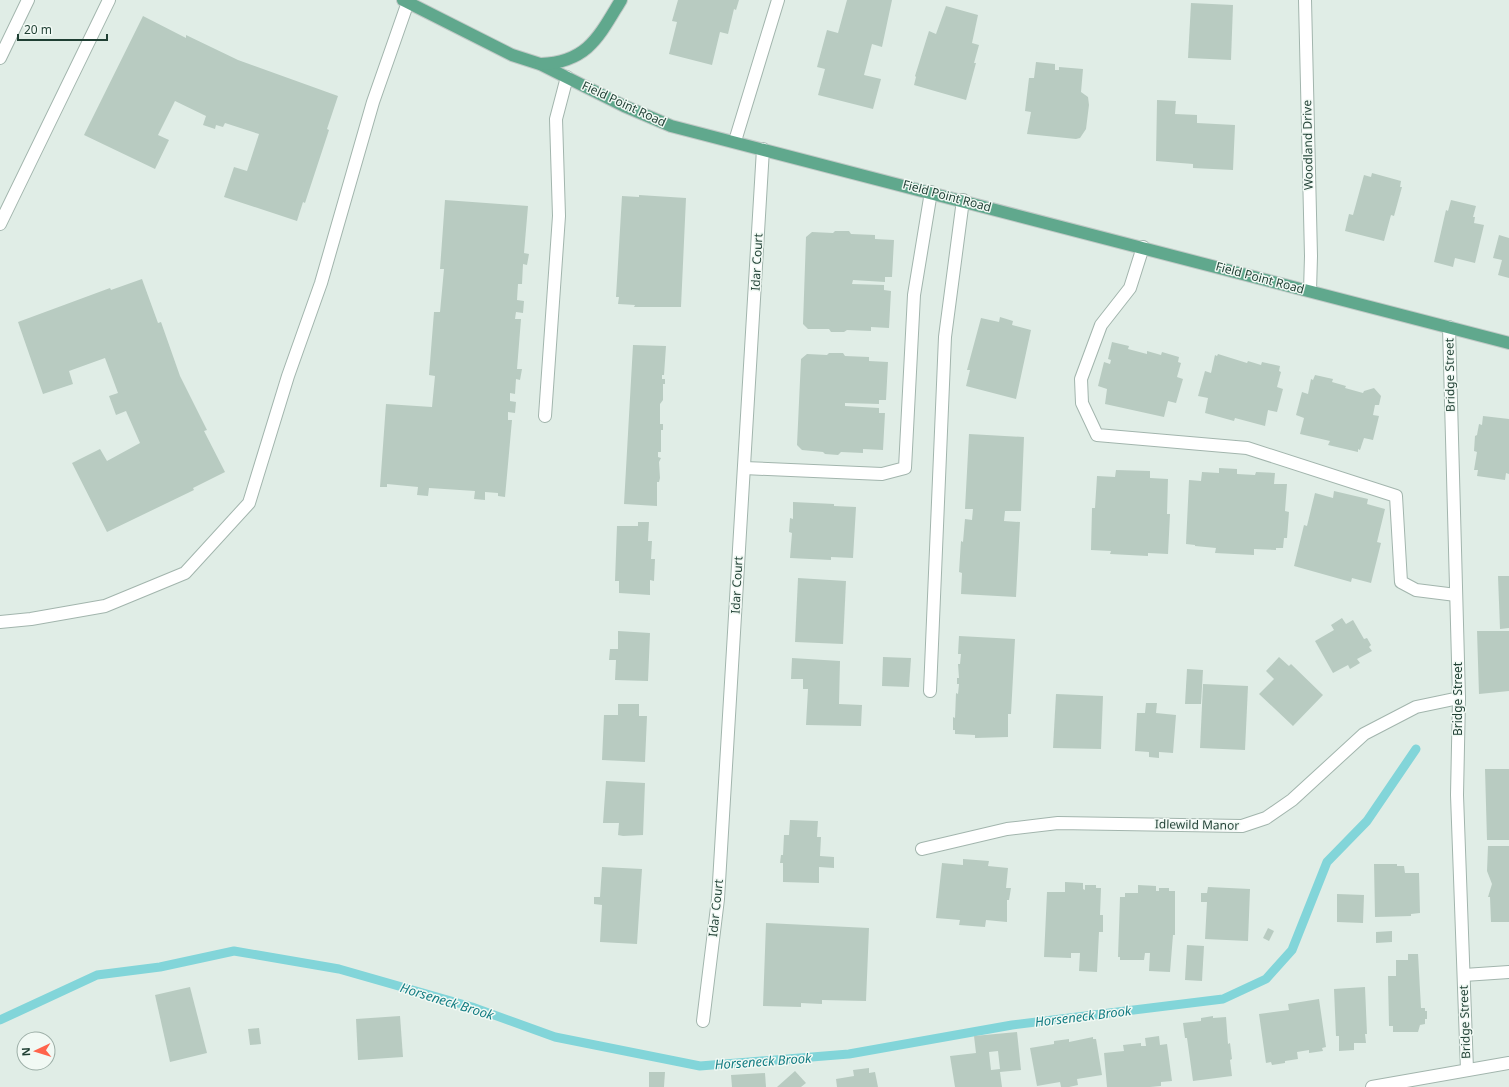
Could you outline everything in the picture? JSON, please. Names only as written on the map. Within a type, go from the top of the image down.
[{"type":"main road","points":[[540,64],[559,63],[579,56],[593,43],[620,0]]},
{"type":"main road","name":"Field Point Road","points":[[405,1],[512,55],[540,64],[624,106],[671,126],[763,148],[1509,342]]},
{"type":"street","points":[[0,58],[28,0]]},
{"type":"street","points":[[0,224],[109,0]]},
{"type":"street","points":[[735,142],[778,0]]},
{"type":"street","name":"Woodland Drive","points":[[1305,0],[1311,256],[1310,291]]},
{"type":"street","points":[[0,622],[31,619],[105,606],[185,574],[249,503],[288,376],[321,283],[373,102],[405,1]]},
{"type":"street","points":[[545,416],[559,216],[556,119],[567,77]]},
{"type":"street","name":"Idar Court","points":[[703,1021],[718,899],[763,148]]},
{"type":"street","points":[[744,468],[882,474],[906,468],[914,295],[931,192]]},
{"type":"street","points":[[930,691],[945,337],[963,200]]},
{"type":"street","points":[[1144,247],[1130,288],[1101,325],[1081,379],[1082,403],[1097,435],[1247,448],[1396,496],[1401,582],[1416,590],[1456,595]]},
{"type":"street","name":"Bridge Street","points":[[1449,327],[1459,698],[1458,795],[1467,1070]]},
{"type":"street","name":"Idlewild Manor","points":[[922,849],[1007,829],[1058,823],[1242,826],[1266,818],[1292,800],[1364,734],[1416,707],[1459,698]]},
{"type":"street","points":[[1464,975],[1509,972]]},
{"type":"street","points":[[1372,1087],[1509,1063]]},
{"type":"building","points":[[678,0],[739,0],[736,10],[734,9],[728,34],[720,32],[712,65],[669,54],[677,22],[672,21]]},
{"type":"building","points":[[847,0],[892,0],[882,47],[872,44],[864,75],[881,79],[873,109],[818,95],[825,69],[817,67],[827,30],[838,33]]},
{"type":"building","points":[[1191,3],[1233,5],[1231,60],[1188,58]]},
{"type":"building","points":[[946,6],[978,15],[972,43],[979,45],[974,63],[976,63],[966,100],[914,85],[915,76],[929,31],[936,34]]},
{"type":"building","points":[[143,16],[186,38],[186,35],[238,60],[338,96],[327,129],[329,130],[305,203],[303,202],[297,221],[224,197],[234,167],[247,171],[259,134],[225,123],[223,127],[216,125],[215,129],[203,125],[206,116],[175,101],[158,135],[169,140],[155,169],[84,135]]},
{"type":"building","points":[[1036,62],[1055,64],[1055,70],[1059,70],[1059,67],[1083,69],[1081,92],[1088,97],[1089,105],[1086,129],[1080,138],[1076,139],[1027,134],[1031,112],[1025,111],[1029,78],[1034,78]]},
{"type":"building","points":[[1157,100],[1176,101],[1175,114],[1197,115],[1197,123],[1235,125],[1233,170],[1193,168],[1193,164],[1156,161]]},
{"type":"building","points":[[1372,173],[1401,181],[1400,187],[1402,187],[1394,216],[1391,215],[1384,241],[1345,231],[1349,214],[1353,215],[1364,175],[1371,177]]},
{"type":"building","points":[[639,195],[686,198],[681,307],[634,307],[635,305],[618,304],[619,297],[616,297],[622,196],[639,197]]},
{"type":"building","points":[[445,200],[528,206],[524,253],[529,254],[527,265],[523,264],[522,284],[518,284],[517,300],[524,301],[523,313],[516,312],[515,319],[521,319],[517,369],[522,369],[520,380],[516,379],[515,394],[510,393],[510,401],[516,402],[515,413],[508,412],[508,420],[512,420],[505,497],[498,496],[498,493],[485,492],[485,500],[474,499],[475,491],[429,488],[428,496],[417,495],[418,487],[387,484],[387,487],[380,487],[386,404],[432,407],[435,376],[429,375],[434,312],[440,312],[444,269],[440,269]]},
{"type":"building","points":[[1451,200],[1476,206],[1473,217],[1475,217],[1474,223],[1484,225],[1475,263],[1455,258],[1453,267],[1434,262],[1446,210],[1448,211]]},
{"type":"building","points":[[835,231],[849,231],[851,234],[875,235],[875,239],[894,240],[892,277],[885,277],[885,282],[853,280],[852,284],[884,285],[884,290],[891,291],[889,328],[871,327],[871,331],[847,330],[844,332],[831,332],[829,329],[808,329],[803,324],[806,237],[812,232],[833,233]]},
{"type":"building","points":[[1499,235],[1509,238],[1509,278],[1498,275],[1502,260],[1493,258]]},
{"type":"building","points":[[142,279],[158,323],[161,322],[180,376],[207,430],[204,431],[225,472],[193,488],[194,490],[107,532],[72,463],[100,449],[107,461],[140,443],[126,411],[116,415],[109,396],[118,393],[105,358],[69,371],[73,384],[43,394],[18,322],[110,288],[111,290]]},
{"type":"building","points":[[1000,317],[1013,321],[1012,325],[1031,330],[1016,399],[966,386],[970,370],[967,370],[981,318],[999,322]]},
{"type":"building","points":[[1112,342],[1129,346],[1128,349],[1147,354],[1147,351],[1161,355],[1162,352],[1179,357],[1178,362],[1181,363],[1177,377],[1183,379],[1176,403],[1168,401],[1164,417],[1105,404],[1107,389],[1098,386],[1104,362],[1110,364],[1111,360],[1108,359]]},
{"type":"building","points":[[633,345],[666,346],[664,375],[662,375],[662,379],[665,379],[665,384],[663,384],[663,400],[660,404],[660,424],[663,424],[663,430],[661,430],[661,452],[658,452],[658,457],[661,458],[659,462],[660,478],[659,482],[657,482],[657,506],[624,504]]},
{"type":"building","points":[[829,353],[843,353],[845,356],[869,357],[869,361],[888,362],[886,400],[879,400],[879,404],[845,403],[845,406],[879,408],[879,413],[885,413],[883,450],[863,449],[863,453],[841,452],[838,455],[802,450],[797,445],[801,359],[807,354],[827,355]]},
{"type":"building","points":[[1218,354],[1247,363],[1248,361],[1261,365],[1262,362],[1280,366],[1279,371],[1281,372],[1277,387],[1283,389],[1277,412],[1268,410],[1265,426],[1235,418],[1234,421],[1205,413],[1208,398],[1198,396],[1205,371],[1211,373],[1215,355],[1217,356]]},
{"type":"building","points":[[1315,375],[1333,379],[1332,382],[1346,386],[1345,388],[1363,393],[1364,391],[1374,388],[1381,396],[1379,405],[1375,405],[1373,415],[1379,416],[1373,440],[1364,438],[1358,452],[1328,445],[1330,441],[1300,434],[1304,418],[1296,415],[1302,392],[1308,394],[1311,379],[1313,380]]},
{"type":"building","points":[[1483,416],[1509,419],[1509,474],[1506,473],[1505,480],[1477,476],[1478,470],[1474,470],[1477,452],[1474,451],[1475,436],[1477,435],[1479,424],[1482,425]]},
{"type":"building","points":[[969,434],[1024,437],[1021,511],[1005,511],[1004,521],[1020,522],[1016,597],[961,594],[962,573],[959,572],[961,541],[963,542],[965,519],[972,520],[973,509],[965,509]]},
{"type":"building","points":[[1219,468],[1237,469],[1237,474],[1255,475],[1256,472],[1275,473],[1274,484],[1287,484],[1285,511],[1289,512],[1287,538],[1284,538],[1283,548],[1276,548],[1276,550],[1254,549],[1254,555],[1215,553],[1216,548],[1186,544],[1189,480],[1201,481],[1202,472],[1219,473]]},
{"type":"building","points":[[1116,470],[1150,471],[1150,478],[1168,479],[1167,514],[1170,514],[1168,554],[1148,553],[1148,556],[1110,554],[1111,551],[1091,550],[1092,508],[1095,508],[1097,476],[1115,477]]},
{"type":"building","points":[[1334,491],[1368,499],[1367,504],[1385,509],[1377,542],[1381,543],[1371,583],[1352,578],[1351,582],[1294,566],[1304,525],[1307,526],[1315,493],[1333,498]]},
{"type":"building","points":[[793,502],[834,504],[834,506],[856,507],[853,558],[831,557],[831,560],[790,558],[792,533],[789,532],[790,518],[793,519]]},
{"type":"building","points":[[638,522],[649,522],[648,541],[652,541],[651,559],[655,559],[654,581],[650,580],[650,595],[619,593],[619,581],[615,581],[617,526],[638,526]]},
{"type":"building","points":[[1498,576],[1509,576],[1509,628],[1500,629]]},
{"type":"building","points":[[798,578],[846,581],[843,644],[795,642]]},
{"type":"building","points":[[1342,618],[1346,624],[1353,620],[1364,639],[1367,638],[1371,645],[1369,647],[1372,651],[1357,659],[1360,663],[1350,669],[1348,665],[1333,673],[1315,641],[1334,630],[1331,625]]},
{"type":"building","points":[[618,631],[650,633],[648,681],[615,680],[616,660],[609,660],[610,649],[618,649]]},
{"type":"building","points":[[1477,631],[1509,631],[1509,691],[1479,694]]},
{"type":"building","points":[[959,636],[1015,639],[1011,714],[1008,714],[1008,737],[975,738],[975,735],[955,734],[955,730],[953,730],[956,693],[958,694],[959,684],[957,684],[957,678],[959,678],[958,664],[960,664],[961,654],[958,654]]},
{"type":"building","points":[[883,657],[911,658],[909,687],[882,686]]},
{"type":"building","points":[[1279,657],[1289,666],[1291,664],[1323,695],[1293,726],[1259,694],[1274,679],[1266,671]]},
{"type":"building","points":[[792,658],[840,661],[839,704],[862,705],[861,726],[806,725],[808,689],[803,689],[803,679],[791,679]]},
{"type":"building","points":[[1187,669],[1203,670],[1201,704],[1185,704]]},
{"type":"building","points":[[1203,684],[1248,686],[1245,750],[1200,748]]},
{"type":"building","points":[[1056,694],[1103,696],[1101,749],[1053,748]]},
{"type":"building","points":[[1146,703],[1157,703],[1156,713],[1176,715],[1173,753],[1159,752],[1159,758],[1149,757],[1149,752],[1135,751],[1137,713],[1145,713]]},
{"type":"building","points":[[618,704],[639,704],[639,716],[647,716],[645,762],[602,760],[604,715],[618,715]]},
{"type":"building","points":[[1485,769],[1509,769],[1509,840],[1487,840]]},
{"type":"building","points":[[606,781],[645,783],[643,835],[618,835],[619,823],[603,823]]},
{"type":"building","points":[[790,820],[818,821],[817,837],[821,837],[820,856],[834,857],[834,868],[819,867],[819,883],[783,882],[783,863],[780,863],[781,855],[783,855],[784,835],[789,835]]},
{"type":"building","points":[[1488,846],[1509,846],[1509,922],[1491,922],[1490,897],[1488,897],[1492,884],[1487,871]]},
{"type":"building","points":[[963,859],[989,861],[988,866],[1008,868],[1006,888],[1011,888],[1009,900],[1007,900],[1007,922],[986,920],[985,927],[959,925],[960,920],[936,918],[942,863],[963,865]]},
{"type":"building","points":[[1374,864],[1397,864],[1397,866],[1404,866],[1405,873],[1419,873],[1420,913],[1411,914],[1411,916],[1375,917]]},
{"type":"building","points":[[602,867],[642,869],[637,944],[600,942],[602,905],[594,904],[594,897],[600,897]]},
{"type":"building","points":[[1065,882],[1083,883],[1083,889],[1085,890],[1085,885],[1096,885],[1096,888],[1101,888],[1100,915],[1103,915],[1103,932],[1099,932],[1097,972],[1079,971],[1080,953],[1071,953],[1071,958],[1044,957],[1047,892],[1065,892]]},
{"type":"building","points":[[1138,885],[1156,886],[1156,891],[1159,891],[1159,888],[1169,888],[1169,891],[1175,891],[1175,935],[1173,935],[1170,972],[1149,971],[1150,953],[1145,953],[1144,960],[1120,960],[1120,957],[1118,957],[1120,897],[1125,897],[1125,893],[1138,893]]},
{"type":"building","points":[[1208,887],[1250,889],[1248,941],[1205,939],[1207,902],[1201,902],[1201,893],[1207,893]]},
{"type":"building","points":[[1337,894],[1364,895],[1363,923],[1337,922]]},
{"type":"building","points":[[766,923],[869,928],[866,1001],[822,1000],[822,1004],[801,1003],[801,1007],[763,1006]]},
{"type":"building","points":[[1268,928],[1274,931],[1269,941],[1263,938]]},
{"type":"building","points":[[1392,931],[1392,942],[1376,943],[1376,932]]},
{"type":"building","points":[[1187,945],[1204,946],[1202,981],[1185,980]]},
{"type":"building","points":[[1408,954],[1418,954],[1421,1008],[1425,1008],[1425,1011],[1427,1011],[1427,1019],[1425,1019],[1425,1024],[1420,1025],[1418,1032],[1393,1032],[1393,1026],[1389,1026],[1388,976],[1396,976],[1396,960],[1408,960]]},
{"type":"building","points":[[190,987],[207,1053],[170,1062],[155,995]]},
{"type":"building","points":[[1365,987],[1366,1043],[1354,1043],[1354,1050],[1339,1051],[1339,1036],[1336,1036],[1334,989]]},
{"type":"building","points":[[1319,999],[1326,1047],[1322,1048],[1323,1051],[1309,1053],[1309,1050],[1297,1052],[1298,1059],[1272,1065],[1271,1062],[1266,1063],[1259,1014],[1289,1010],[1288,1004]]},
{"type":"building","points":[[400,1016],[403,1057],[358,1060],[356,1019]]},
{"type":"building","points":[[1213,1016],[1213,1018],[1226,1017],[1228,1044],[1230,1043],[1232,1059],[1230,1060],[1232,1076],[1193,1081],[1187,1038],[1185,1038],[1183,1023],[1201,1021],[1201,1018]]},
{"type":"building","points":[[259,1028],[261,1044],[250,1045],[248,1029]]},
{"type":"building","points":[[1017,1032],[1021,1070],[1000,1072],[1002,1087],[955,1087],[950,1056],[976,1053],[974,1036]],"holes":[[[998,1051],[1000,1069],[991,1070],[989,1052]]]},
{"type":"building","points":[[1159,1036],[1160,1045],[1167,1044],[1172,1081],[1161,1082],[1161,1086],[1107,1087],[1104,1053],[1124,1051],[1123,1045],[1141,1043],[1141,1046],[1146,1046],[1145,1038]]},
{"type":"building","points":[[1093,1037],[1093,1039],[1096,1039],[1102,1075],[1077,1079],[1078,1085],[1069,1087],[1061,1087],[1060,1082],[1037,1086],[1030,1048],[1054,1044],[1054,1041],[1069,1039],[1069,1042]]},
{"type":"building","points":[[869,1068],[869,1073],[875,1072],[878,1087],[837,1087],[836,1079],[854,1076],[853,1070]]},
{"type":"building","points":[[795,1071],[806,1083],[801,1087],[777,1087]]},
{"type":"building","points":[[649,1072],[665,1072],[664,1087],[649,1087]]},
{"type":"building","points":[[765,1073],[766,1087],[732,1087],[731,1075]]},
{"type":"waterway","name":"Horseneck Brook","points":[[0,1020],[97,975],[160,967],[234,951],[339,969],[472,1007],[555,1037],[700,1066],[849,1054],[1012,1025],[1223,999],[1266,979],[1292,950],[1327,862],[1367,821],[1416,749]]}]
